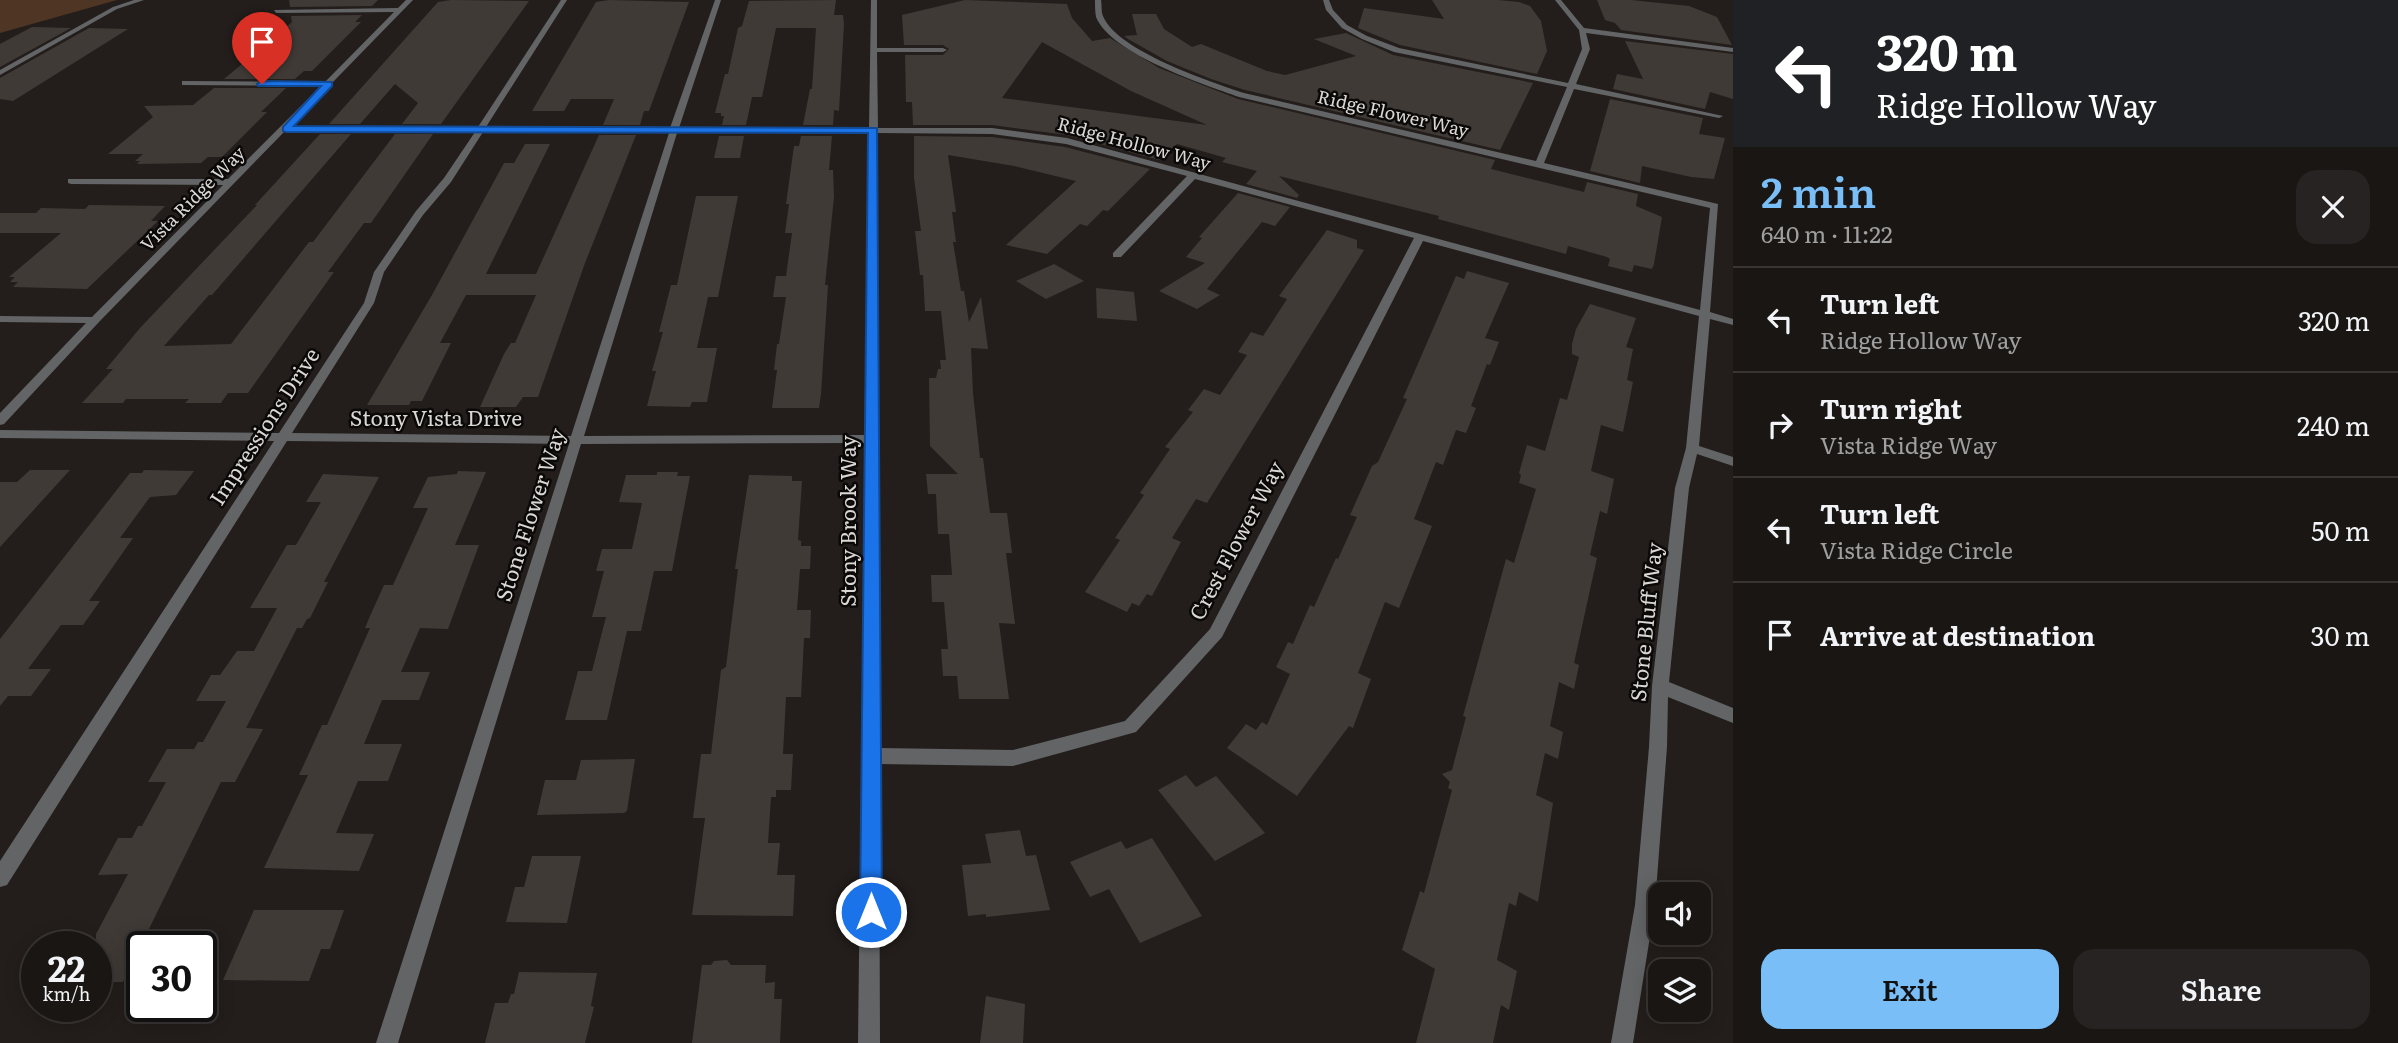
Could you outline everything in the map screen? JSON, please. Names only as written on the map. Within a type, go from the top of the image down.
[{"type":"street","points":[[0,73],[115,8],[141,0]]},
{"type":"street","name":"Vista Ridge Way","points":[[0,421],[95,320],[286,129],[410,0]]},
{"type":"street","name":"Impressions Drive","points":[[0,878],[369,303],[379,272],[419,213],[448,180],[564,0]]},
{"type":"street","name":"Stone Flower Way","points":[[387,1043],[674,129],[718,0]]},
{"type":"street","name":"Stony Brook Way","points":[[869,1043],[874,0]]},
{"type":"street","name":"Ridge Flower Way","points":[[1098,0],[1096,6],[1104,22],[1119,38],[1145,56],[1180,74],[1242,95],[1715,206]]},
{"type":"street","points":[[1326,0],[1328,10],[1351,30],[1397,50],[1719,116]]},
{"type":"street","points":[[1539,164],[1586,49],[1582,30],[1558,0]]},
{"type":"street","points":[[276,11],[400,10]]},
{"type":"street","points":[[1582,30],[1733,50]]},
{"type":"street","points":[[874,50],[943,50]]},
{"type":"street","points":[[185,83],[329,84]]},
{"type":"street","name":"Ridge Hollow Way","points":[[286,129],[873,130],[992,131],[1025,134],[1067,141],[1733,322]]},
{"type":"street","points":[[1117,255],[1192,176]]},
{"type":"street","points":[[71,181],[231,182]]},
{"type":"street","name":"Stone Bluff Way","points":[[1622,1043],[1645,905],[1658,747],[1660,686],[1682,488],[1692,448],[1715,206]]},
{"type":"street","name":"Crest Flower Way","points":[[872,756],[1013,758],[1130,727],[1216,633],[1420,237]]},
{"type":"street","points":[[0,319],[95,320]]},
{"type":"street","name":"Stony Vista Drive","points":[[0,435],[576,440],[872,439]]},
{"type":"street","points":[[1692,448],[1733,462]]},
{"type":"street","points":[[1660,686],[1733,716]]},
{"type":"shaded area","points":[[0,0],[117,0],[0,33]]},
{"type":"building","points":[[289,0],[378,0],[372,6],[290,7]]},
{"type":"building","points":[[836,0],[834,15],[843,15],[844,24],[839,111],[834,110],[833,125],[803,125],[812,89],[816,28],[776,28],[762,97],[752,97],[746,125],[722,125],[724,116],[715,113],[725,74],[728,74],[738,28],[742,26],[749,1]]},
{"type":"building","points":[[965,0],[1067,4],[1072,18],[1092,41],[1110,38],[1159,68],[1238,99],[1495,160],[1491,169],[1584,192],[1587,182],[1638,194],[1636,206],[1662,217],[1654,264],[1652,269],[1634,265],[1632,272],[1608,266],[1610,259],[1607,257],[1568,246],[1566,254],[1438,219],[1439,216],[1279,176],[1299,195],[1297,198],[1246,184],[1257,171],[1222,162],[1226,158],[1177,144],[1159,160],[1067,135],[992,125],[913,125],[912,102],[906,102],[905,55],[943,55],[949,49],[943,45],[904,45],[902,15]],"holes":[[[1042,42],[1131,91],[1207,125],[1002,98]]]},
{"type":"building","points":[[1432,0],[1498,0],[1530,6],[1541,21],[1547,51],[1537,74],[1400,45],[1358,28],[1364,8],[1444,19]]},
{"type":"building","points":[[1597,0],[1631,0],[1689,6],[1717,17],[1732,45],[1621,30],[1615,23],[1605,20]]},
{"type":"building","points":[[529,1],[441,124],[402,124],[418,103],[395,84],[360,124],[329,124],[438,2]]},
{"type":"building","points":[[596,2],[689,2],[649,111],[644,111],[640,125],[603,125],[614,99],[571,99],[564,111],[532,111]]},
{"type":"building","points":[[1132,14],[1156,14],[1164,29],[1192,47],[1201,44],[1267,71],[1285,75],[1356,56],[1314,39],[1346,33],[1393,55],[1533,83],[1500,150],[1245,90],[1211,79],[1167,61],[1124,36],[1137,35]]},
{"type":"building","points":[[362,15],[355,22],[361,22],[312,71],[304,71],[295,79],[224,79],[292,22],[291,16]]},
{"type":"building","points":[[32,27],[71,28],[0,67],[0,44]]},
{"type":"building","points":[[89,28],[128,29],[13,101],[0,99],[0,78]]},
{"type":"building","points":[[1625,41],[1733,54],[1733,99],[1710,92],[1705,109],[1613,89],[1617,74],[1643,79]]},
{"type":"building","points":[[214,88],[286,88],[261,112],[267,112],[222,157],[208,157],[201,163],[137,164],[140,161],[135,161],[143,154],[108,154],[153,117],[144,106],[193,105]]},
{"type":"building","points":[[1610,99],[1703,118],[1699,134],[1725,138],[1714,179],[1691,177],[1642,166],[1640,183],[1590,171]]},
{"type":"building","points":[[320,134],[351,134],[212,295],[209,295],[164,346],[231,344],[395,134],[433,134],[371,223],[364,223],[328,272],[334,272],[248,393],[228,393],[221,403],[185,403],[189,399],[126,399],[123,403],[82,403],[113,369],[106,369],[140,328],[257,205]]},
{"type":"building","points":[[599,135],[636,135],[585,263],[538,397],[523,397],[516,407],[480,407],[504,354],[511,343],[515,343],[536,295],[466,295],[440,343],[451,343],[422,401],[411,401],[409,405],[367,405],[432,295],[504,163],[514,163],[525,144],[550,144],[486,274],[536,274]]},
{"type":"building","points":[[719,136],[744,136],[740,158],[714,158]]},
{"type":"building","points":[[801,136],[832,136],[829,170],[833,170],[834,197],[825,285],[828,285],[821,394],[819,408],[772,408],[777,344],[786,297],[773,297],[776,276],[786,276],[792,233],[785,233],[789,204],[786,204],[794,146],[799,146]]},
{"type":"building","points":[[914,136],[992,137],[1065,147],[1150,169],[1108,211],[1103,210],[1087,226],[1080,224],[1047,254],[1006,245],[1076,181],[1014,166],[948,155],[956,212],[952,212],[956,242],[953,242],[961,291],[964,291],[969,322],[981,297],[988,349],[971,348],[980,458],[983,458],[990,513],[1007,513],[1012,553],[1006,553],[1015,624],[999,623],[1009,699],[959,699],[957,676],[943,676],[941,649],[948,649],[944,602],[932,602],[931,575],[952,575],[949,534],[938,534],[936,494],[928,494],[926,474],[958,474],[930,446],[929,378],[936,378],[938,369],[941,369],[940,360],[946,360],[941,311],[925,311],[923,275],[920,275],[915,231],[921,231],[914,178]]},
{"type":"building","points":[[1238,193],[1290,207],[1275,226],[1262,222],[1207,289],[1220,295],[1197,309],[1159,291],[1205,263],[1186,257],[1202,238],[1199,237]]},
{"type":"building","points":[[696,196],[738,196],[718,297],[708,297],[697,348],[717,348],[707,402],[692,402],[690,407],[647,406],[656,371],[652,371],[663,332],[659,332],[671,285],[677,285]]},
{"type":"building","points":[[89,205],[165,206],[151,221],[158,221],[87,289],[13,287],[18,282],[10,282],[15,277],[9,277],[61,233],[0,233],[0,213],[36,213],[41,208],[85,209]]},
{"type":"building","points":[[1327,230],[1357,240],[1357,248],[1364,250],[1207,503],[1196,499],[1172,538],[1181,542],[1152,596],[1147,594],[1139,606],[1132,603],[1127,612],[1085,592],[1120,540],[1115,538],[1144,495],[1140,493],[1170,449],[1165,447],[1193,412],[1188,410],[1204,389],[1220,395],[1247,355],[1238,352],[1251,332],[1263,336],[1287,299],[1279,296]]},
{"type":"building","points":[[1054,264],[1084,281],[1046,299],[1016,281]]},
{"type":"building","points":[[1467,271],[1509,283],[1485,338],[1499,342],[1490,365],[1487,364],[1471,406],[1476,408],[1466,433],[1456,430],[1443,465],[1436,462],[1414,519],[1432,526],[1399,608],[1385,602],[1358,673],[1371,679],[1353,728],[1349,726],[1297,796],[1227,748],[1246,724],[1256,730],[1262,722],[1267,725],[1290,674],[1276,667],[1288,642],[1293,644],[1310,605],[1314,607],[1336,558],[1338,559],[1357,517],[1350,515],[1407,399],[1403,398],[1456,276],[1464,279]]},
{"type":"building","points":[[1096,288],[1134,292],[1137,321],[1097,318]]},
{"type":"building","points":[[1590,304],[1636,318],[1626,347],[1633,349],[1627,380],[1633,382],[1623,432],[1601,425],[1591,471],[1614,479],[1607,514],[1600,511],[1590,555],[1597,558],[1574,663],[1579,665],[1574,689],[1559,682],[1550,726],[1563,732],[1558,759],[1545,753],[1536,795],[1553,803],[1538,902],[1519,892],[1516,906],[1509,903],[1497,960],[1517,971],[1509,1010],[1501,1005],[1493,1043],[1416,1043],[1435,969],[1402,950],[1420,891],[1424,893],[1452,790],[1448,788],[1450,782],[1442,774],[1452,770],[1466,717],[1463,716],[1506,559],[1514,563],[1536,489],[1519,483],[1527,445],[1545,451],[1560,398],[1567,400],[1579,357],[1572,354],[1572,344],[1576,329]]},
{"type":"building","points":[[30,470],[70,470],[0,547],[0,482],[17,482]]},
{"type":"building","points":[[144,470],[194,471],[176,495],[150,497],[120,538],[133,538],[89,601],[100,601],[83,625],[61,625],[28,669],[51,669],[31,696],[8,696],[0,706],[0,639],[130,473],[142,473]]},
{"type":"building","points":[[458,471],[486,472],[455,545],[479,545],[448,629],[420,628],[401,672],[430,672],[419,700],[382,700],[364,744],[402,744],[388,781],[358,781],[336,833],[374,834],[359,871],[264,868],[308,775],[299,775],[322,725],[327,725],[370,628],[365,628],[384,585],[393,585],[428,508],[413,508],[428,477],[457,474]]},
{"type":"building","points":[[657,472],[678,472],[677,476],[690,476],[672,571],[654,571],[641,631],[627,631],[607,720],[565,720],[578,671],[592,671],[606,617],[592,617],[604,571],[596,571],[602,549],[632,549],[642,503],[619,502],[626,475],[657,475]]},
{"type":"building","points":[[323,474],[379,477],[324,582],[328,582],[310,618],[302,628],[297,628],[246,728],[263,729],[235,782],[221,782],[148,931],[126,931],[126,976],[123,982],[112,982],[112,931],[98,931],[128,874],[98,875],[118,838],[132,838],[138,826],[142,826],[166,782],[148,782],[167,749],[194,749],[198,742],[203,742],[226,701],[196,701],[211,675],[220,675],[237,651],[254,651],[277,608],[250,608],[287,545],[296,545],[321,502],[306,502]]},
{"type":"building","points":[[749,475],[792,476],[792,481],[802,481],[798,540],[801,541],[801,546],[811,546],[810,569],[800,569],[797,610],[811,610],[810,638],[804,638],[801,697],[786,697],[783,754],[793,754],[791,790],[776,790],[776,797],[771,797],[768,843],[780,843],[777,875],[795,875],[793,916],[692,915],[705,818],[693,818],[701,754],[711,754],[721,670],[726,667],[738,569],[735,569]]},
{"type":"building","points":[[635,759],[627,811],[624,813],[537,815],[545,780],[576,780],[581,760]]},
{"type":"building","points":[[1186,775],[1196,787],[1216,776],[1265,833],[1215,861],[1158,790]]},
{"type":"building","points":[[1020,830],[1026,856],[1036,855],[1050,910],[986,917],[986,914],[968,916],[962,865],[991,863],[985,834]]},
{"type":"building","points":[[1152,838],[1202,916],[1140,943],[1109,889],[1090,897],[1070,862],[1121,841],[1126,849]]},
{"type":"building","points":[[532,856],[581,856],[567,923],[506,922],[515,887],[524,887]]},
{"type":"building","points":[[254,910],[344,910],[330,949],[321,949],[309,981],[223,980]]},
{"type":"building","points":[[727,960],[731,965],[766,965],[765,983],[775,982],[774,999],[782,999],[780,1043],[692,1043],[702,965]]},
{"type":"building","points":[[519,972],[597,973],[591,1006],[594,1007],[585,1043],[485,1043],[495,1003],[508,1003],[511,994],[514,994]]},
{"type":"building","points":[[986,996],[1025,1004],[1023,1043],[980,1043]]},
{"type":"route","points":[[262,84],[329,84],[286,129],[873,130],[871,912]]}]
